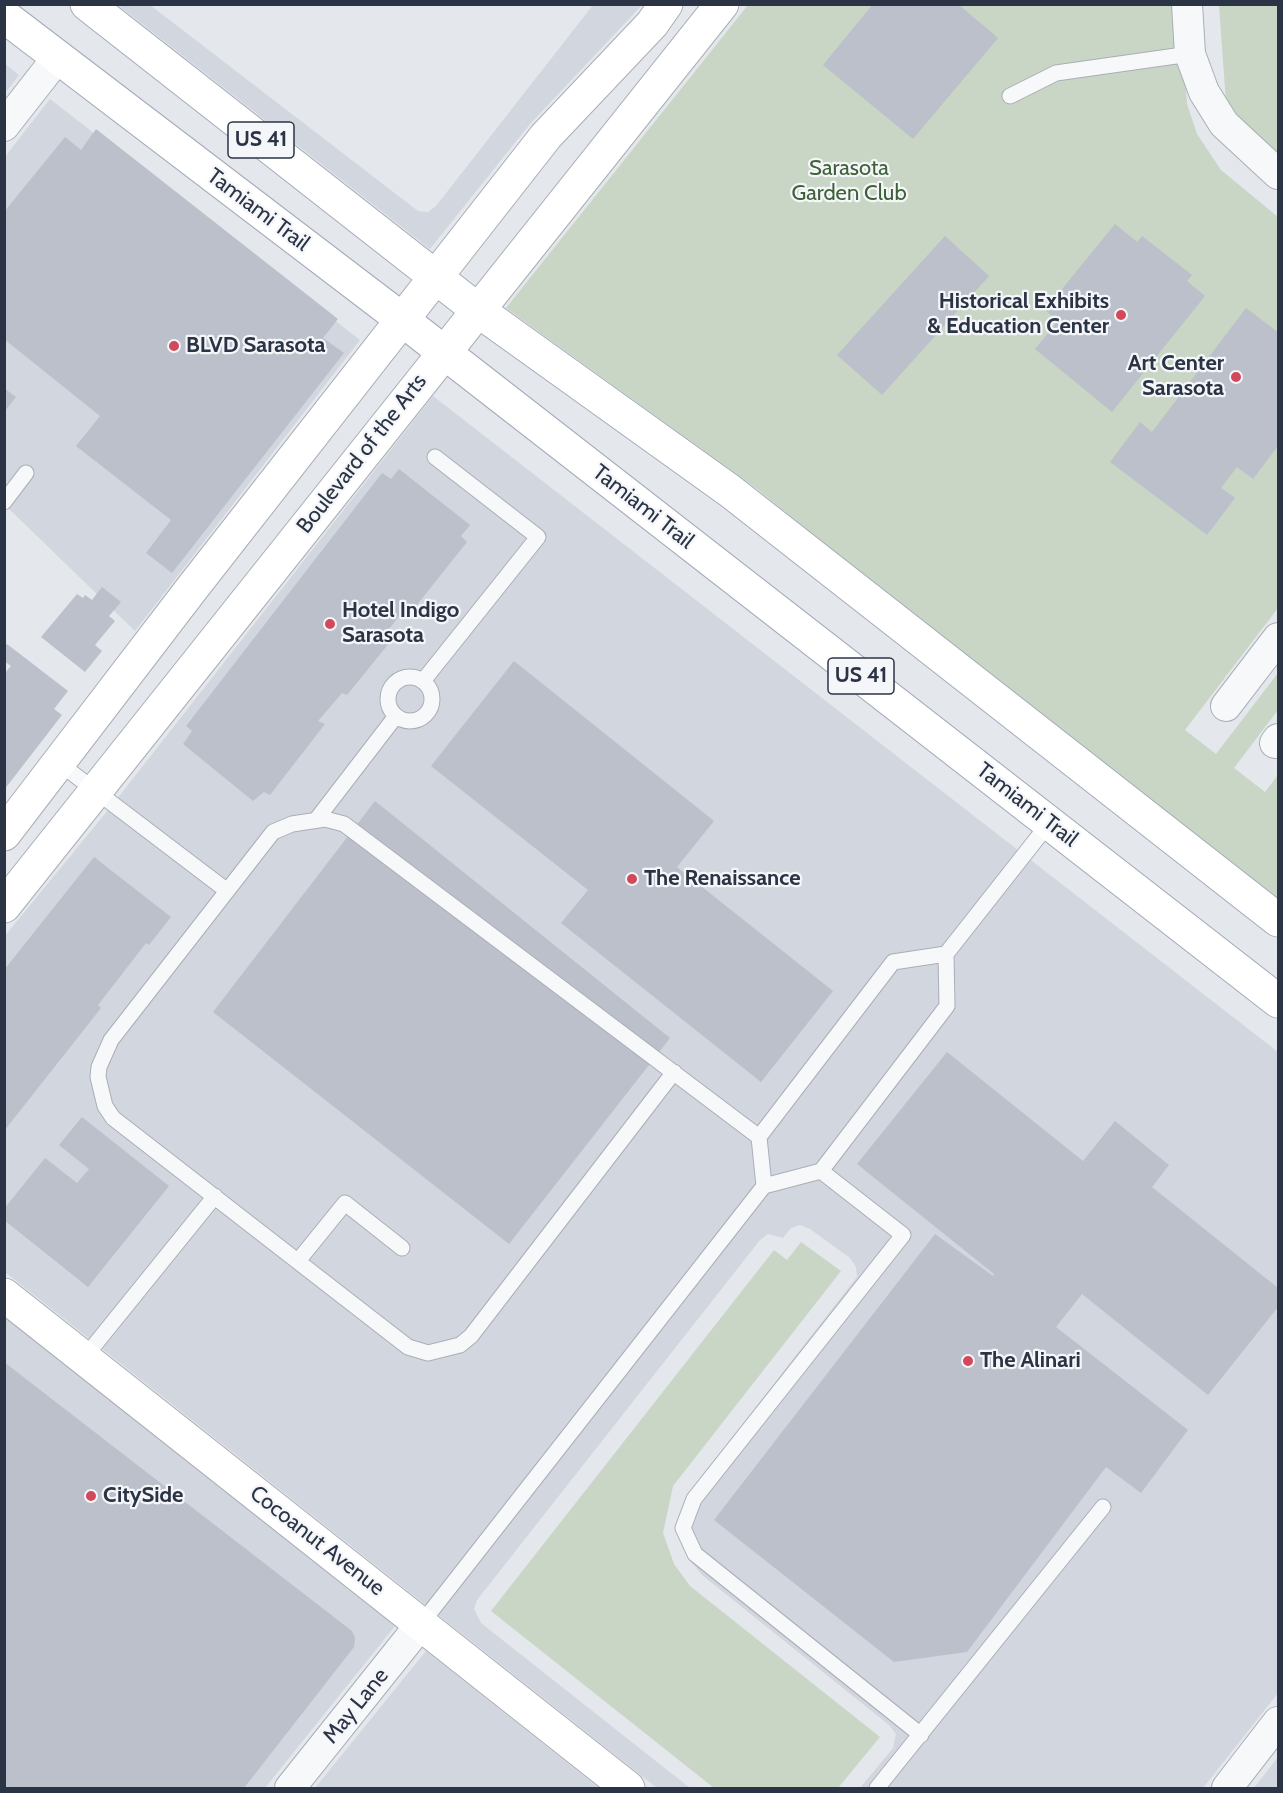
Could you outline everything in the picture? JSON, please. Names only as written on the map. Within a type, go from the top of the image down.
[{"type":"main road","name":"US 41","points":[[87,4],[479,311],[730,491],[1278,920]]},
{"type":"main road","points":[[4,834],[435,275],[546,136],[652,24],[666,4]]},
{"type":"main road","name":"Boulevard of the Arts","points":[[4,906],[98,792],[443,353],[479,311],[722,4]]},
{"type":"main road","name":"Tamiami Trail","points":[[4,16],[401,319],[1278,1001]]},
{"type":"main road","name":"Cocoanut Avenue","points":[[4,1295],[628,1788]]},
{"type":"street","points":[[1187,4],[1191,54],[1204,92],[1224,124],[1278,174]]},
{"type":"street","points":[[4,126],[58,57]]},
{"type":"street","points":[[1226,706],[1278,638]]},
{"type":"street","name":"May Lane","points":[[290,1788],[421,1624]]},
{"type":"street","points":[[1227,1788],[1278,1722]]},
{"type":"lane","points":[[1010,96],[1056,73],[1191,54]]},
{"type":"lane","points":[[423,681],[538,537],[435,457]]},
{"type":"lane","points":[[4,502],[27,473]]},
{"type":"lane","points":[[409,677],[423,681],[431,692],[427,712],[422,717],[408,721],[396,716],[388,703],[391,688],[402,679],[409,677]]},
{"type":"lane","points":[[316,820],[396,716]]},
{"type":"lane","points":[[59,763],[226,890]]},
{"type":"lane","points":[[674,1072],[471,1336],[460,1345],[428,1353],[408,1347],[113,1118],[105,1106],[98,1077],[111,1040],[273,832],[292,824],[334,820],[344,824],[674,1072],[759,1137]]},
{"type":"lane","points":[[421,1624],[764,1186],[820,1171],[947,1006],[946,954],[1050,822]]},
{"type":"lane","points":[[764,1186],[759,1137],[893,962],[946,954]]},
{"type":"lane","points":[[820,1171],[903,1235],[694,1499],[683,1528],[695,1554],[921,1735]]},
{"type":"lane","points":[[84,1358],[215,1196]]},
{"type":"lane","points":[[298,1261],[345,1203],[402,1248]]},
{"type":"lane","points":[[877,1788],[1103,1507]]},
{"type":"shaded area","points":[[118,5],[150,5],[418,211],[428,212],[436,206],[593,5],[642,5],[530,124],[430,249]]},
{"type":"shaded area","points":[[5,64],[19,75],[5,93]]},
{"type":"shaded area","name":"BLVD Sarasota","points":[[50,99],[360,340],[135,631],[5,505],[4,158]]},
{"type":"shaded area","points":[[433,396],[1278,1052],[1278,1693],[1203,1788],[860,1788],[893,1748],[896,1734],[889,1725],[702,1575],[688,1558],[680,1534],[688,1494],[857,1277],[856,1267],[850,1258],[810,1229],[800,1225],[791,1228],[783,1238],[768,1234],[760,1240],[477,1600],[474,1609],[481,1623],[690,1788],[657,1788],[5,1272],[4,937],[113,804]]},
{"type":"shaded area","name":"CitySide","points":[[4,1317],[395,1626],[265,1788],[5,1788]]},
{"type":"shaded area","points":[[426,1651],[599,1788],[315,1788]]},
{"type":"shaded area","points":[[1278,1757],[1278,1788],[1254,1788]]},
{"type":"green space","name":"Sarasota Garden Club","points":[[748,5],[1181,5],[1187,104],[1197,134],[1221,170],[1278,217],[1278,608],[1185,730],[1216,754],[1278,673],[1278,710],[1234,768],[1265,792],[1278,775],[1278,912],[757,489],[506,308]]},
{"type":"green space","points":[[1219,5],[1278,5],[1278,171],[1226,103]]},
{"type":"green space","points":[[801,1242],[841,1271],[673,1486],[663,1533],[674,1564],[690,1586],[880,1737],[838,1788],[714,1788],[491,1611],[774,1250],[787,1260]]},
{"type":"building","points":[[873,4],[958,4],[998,38],[913,139],[823,65]]},
{"type":"building","name":"BLVD Sarasota","points":[[96,129],[338,319],[323,338],[344,353],[172,573],[146,553],[171,520],[76,446],[100,416],[4,339],[4,212],[65,137],[81,150]]},
{"type":"building","name":"Historical Exhibits & Education Center","points":[[1115,224],[1137,242],[1142,236],[1192,275],[1187,281],[1205,296],[1112,412],[1035,349],[1058,321],[1045,310]]},
{"type":"building","points":[[945,236],[989,276],[882,395],[837,355]]},
{"type":"building","name":"Art Center Sarasota","points":[[1246,308],[1278,332],[1278,446],[1253,479],[1237,467],[1221,488],[1235,498],[1207,535],[1110,462],[1140,422],[1152,432]]},
{"type":"building","points":[[4,388],[16,397],[4,412]]},
{"type":"building","name":"Hotel Indigo Sarasota","points":[[399,469],[470,525],[461,536],[467,542],[412,611],[406,607],[383,637],[390,642],[347,695],[342,693],[318,721],[325,724],[270,795],[264,792],[253,801],[183,744],[192,731],[186,726],[382,473],[391,479]]},
{"type":"building","points":[[102,587],[121,602],[109,616],[115,621],[95,645],[102,651],[85,672],[41,637],[77,594],[83,598],[85,595],[92,600]]},
{"type":"building","points":[[7,644],[68,691],[54,709],[62,715],[4,790],[4,674],[11,666],[4,661],[4,647]]},
{"type":"building","name":"The Renaissance","points":[[514,661],[714,821],[677,867],[833,991],[761,1082],[561,923],[588,890],[431,766]]},
{"type":"building","points":[[375,801],[670,1038],[509,1244],[213,1012]]},
{"type":"building","points":[[94,857],[171,917],[149,945],[146,943],[98,1005],[101,1008],[4,1131],[4,970]]},
{"type":"building","name":"The Alinari","points":[[947,1052],[1083,1161],[1115,1121],[1169,1165],[1152,1187],[1278,1288],[1278,1307],[1208,1395],[1082,1294],[1056,1327],[1188,1430],[1141,1493],[1106,1467],[967,1652],[894,1662],[714,1520],[935,1234],[993,1276],[994,1274],[857,1164]]},
{"type":"building","points":[[82,1117],[169,1186],[88,1287],[4,1220],[4,1209],[45,1158],[77,1183],[89,1169],[59,1145]]},
{"type":"building","name":"CitySide","points":[[4,1362],[352,1631],[355,1638],[354,1647],[244,1788],[4,1788]]},
{"type":"place","name":"Historical Exhibits & Education Center","points":[[1121,315]]},
{"type":"place","name":"BLVD Sarasota","points":[[174,346]]},
{"type":"place","name":"Art Center Sarasota","points":[[1236,377]]},
{"type":"place","name":"Hotel Indigo Sarasota","points":[[330,624]]},
{"type":"place","name":"The Renaissance","points":[[632,879]]},
{"type":"place","name":"The Alinari","points":[[968,1361]]},
{"type":"place","name":"CitySide","points":[[91,1496]]}]
